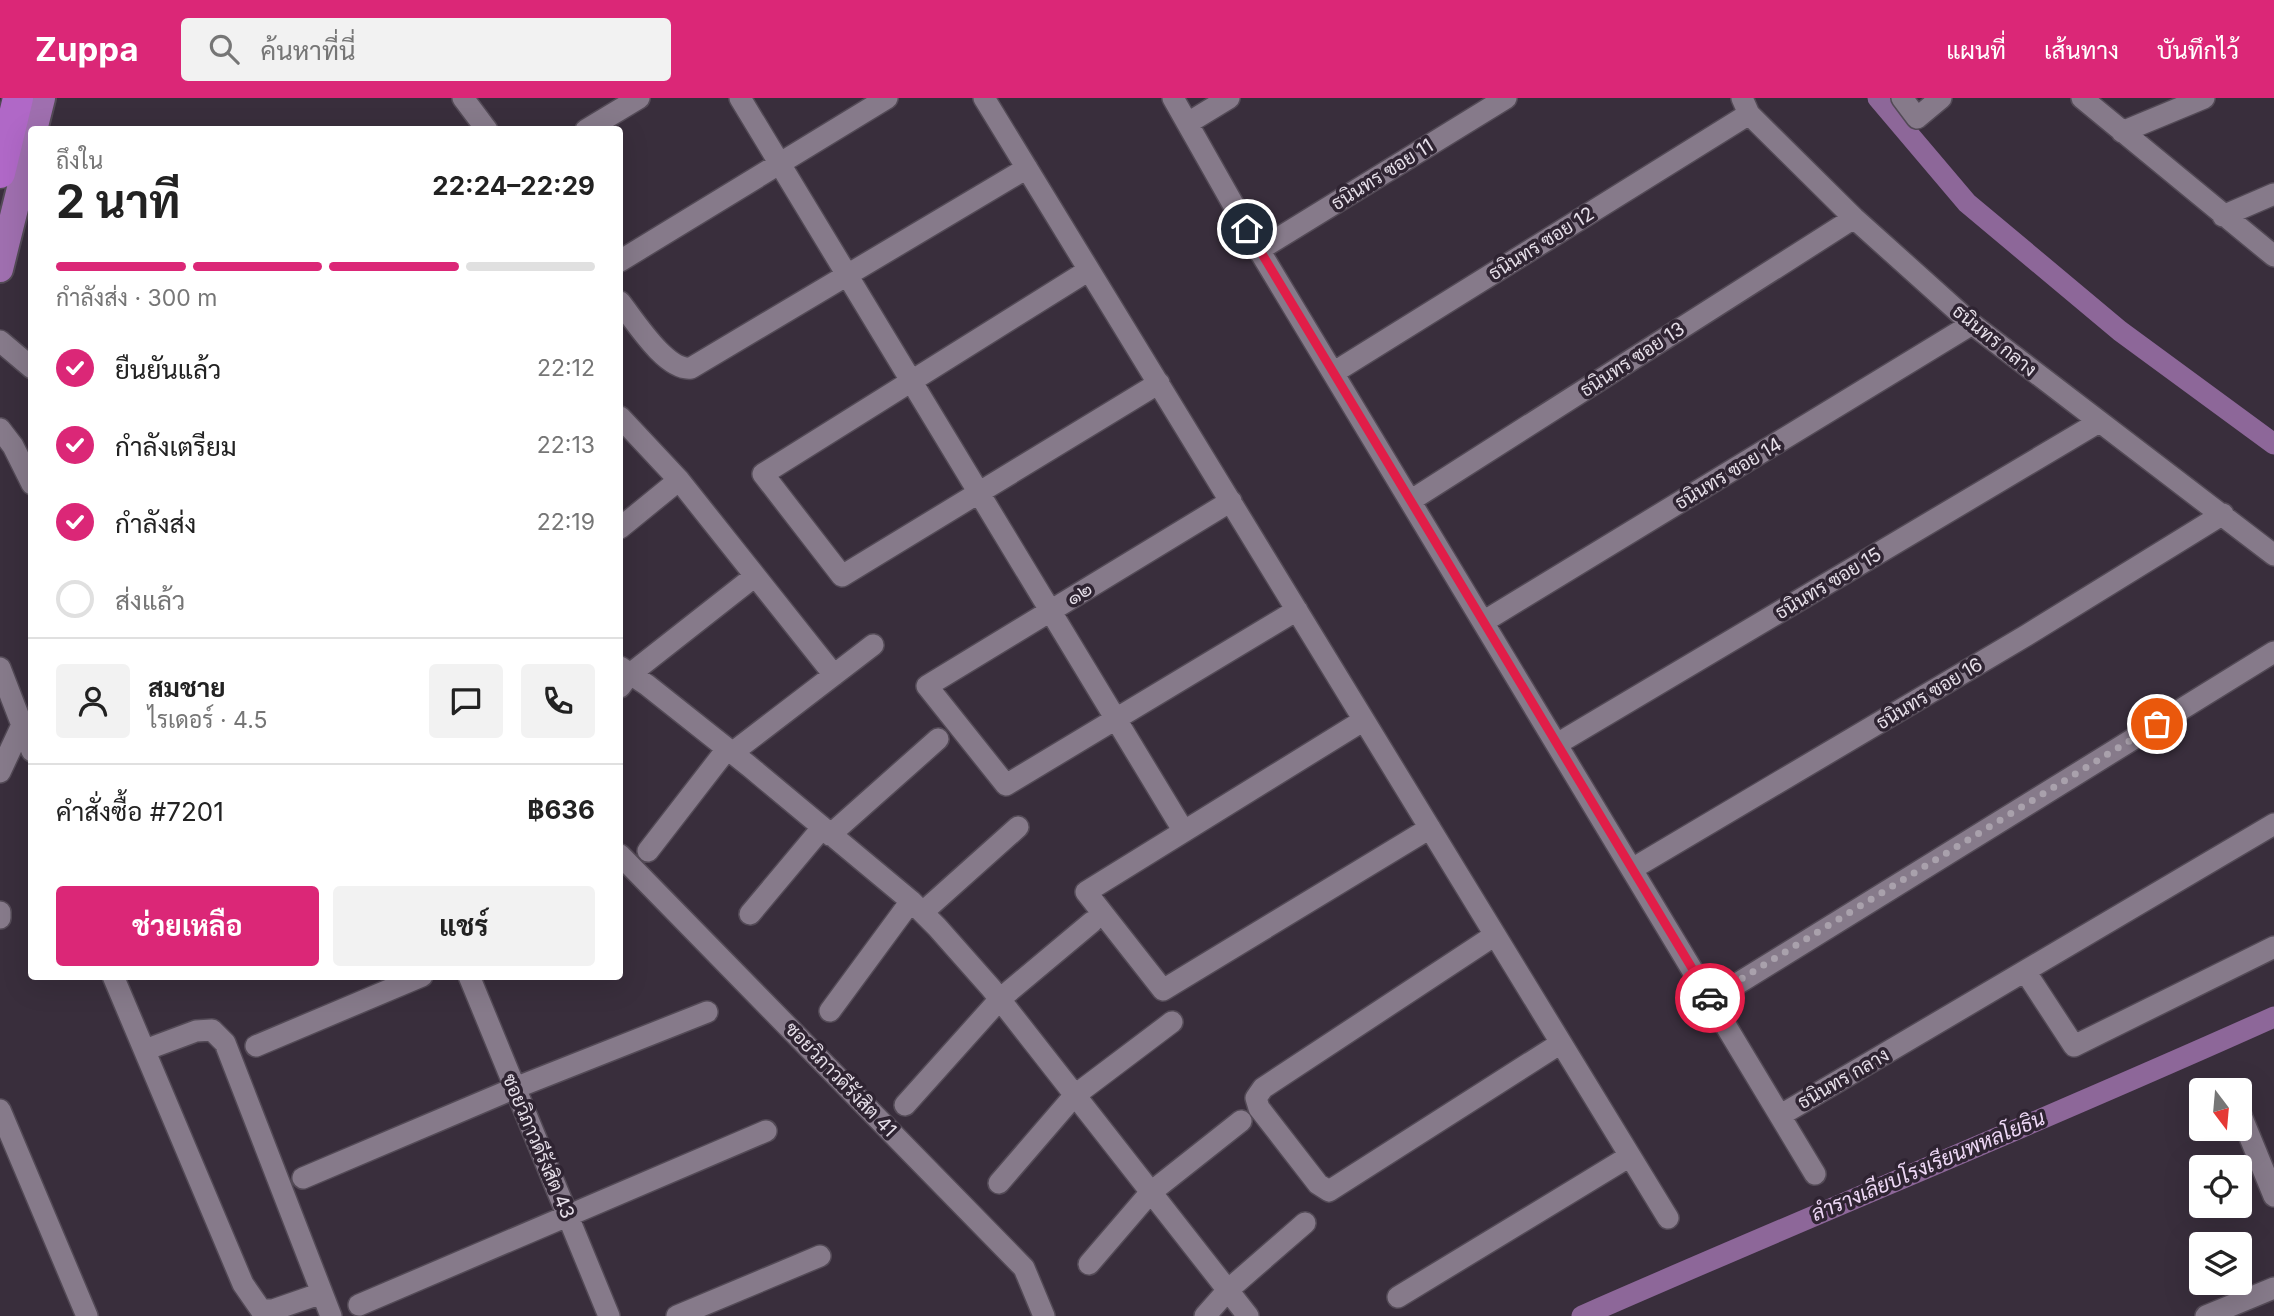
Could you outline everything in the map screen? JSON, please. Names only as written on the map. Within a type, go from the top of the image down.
[{"type":"highway","points":[[0,173],[14,109]]},
{"type":"main road","points":[[14,109],[42,98]]},
{"type":"main road","points":[[0,269],[28,155]]},
{"type":"street","points":[[463,98],[484,126]]},
{"type":"street","points":[[593,126],[639,98]]},
{"type":"street","points":[[740,98],[1183,830]]},
{"type":"street","points":[[623,259],[887,98]]},
{"type":"street","points":[[984,98],[1668,1217]]},
{"type":"street","name":"ธนินทร กลาง","points":[[1173,98],[1259,250],[1780,1115],[2274,824]]},
{"type":"street","points":[[1188,123],[1229,98]]},
{"type":"street","name":"ธนินทร ซอย 11","points":[[1259,250],[1506,98]]},
{"type":"street","points":[[1902,98],[1917,118],[1941,98]]},
{"type":"street","points":[[2082,98],[2274,256]]},
{"type":"street","points":[[2122,132],[2204,98]]},
{"type":"street","name":"ธนินทร กลาง","points":[[1746,106],[1854,218],[1972,324],[2223,513],[2274,555]]},
{"type":"street","name":"ธนินทร ซอย 12","points":[[1333,373],[1746,106]]},
{"type":"street","points":[[623,306],[669,362],[681,369],[703,363],[1027,168]]},
{"type":"street","points":[[2223,216],[2274,194]]},
{"type":"street","name":"ธนินทร ซอย 13","points":[[1410,501],[1854,218]]},
{"type":"street","points":[[1089,270],[763,474],[842,576],[1159,383]]},
{"type":"street","name":"ธนินทร ซอย 14","points":[[1483,622],[1972,324]]},
{"type":"street","points":[[0,341],[28,365]]},
{"type":"street","points":[[623,420],[679,480],[834,675]]},
{"type":"street","name":"ธนินทร ซอย 15","points":[[1557,744],[2099,422]]},
{"type":"street","points":[[0,429],[13,446],[28,476]]},
{"type":"street","points":[[623,526],[679,480]]},
{"type":"street","name":"๑๒","points":[[1117,720],[1006,785],[927,686],[1231,501]]},
{"type":"street","name":"ธนินทร ซอย 16","points":[[1632,869],[2015,642],[2223,513]]},
{"type":"street","points":[[623,676],[755,576]]},
{"type":"street","points":[[1117,720],[1297,610]]},
{"type":"street","points":[[648,851],[730,751],[873,645]]},
{"type":"street","points":[[1711,1000],[2274,652]]},
{"type":"street","points":[[0,667],[28,741]]},
{"type":"street","points":[[623,676],[647,685],[917,907],[1000,999],[1248,1316]]},
{"type":"street","points":[[1364,720],[1086,892],[1163,990],[1430,828]]},
{"type":"street","points":[[0,772],[22,725]]},
{"type":"street","points":[[750,914],[826,832],[938,739]]},
{"type":"street","points":[[830,1011],[917,907],[1018,827]]},
{"type":"street","name":"ซอยวิภาวดีรังสิต 41","points":[[623,858],[1024,1268],[1044,1316]]},
{"type":"street","points":[[905,1105],[1000,999],[1092,922]]},
{"type":"street","points":[[1495,935],[1263,1088],[1256,1098],[1259,1108],[1318,1184],[1329,1191],[1561,1043]]},
{"type":"street","points":[[2025,971],[2074,1046],[2274,947]]},
{"type":"street","points":[[115,980],[243,1284],[256,1305],[261,1310],[273,1310],[322,1293]]},
{"type":"street","points":[[256,1046],[413,980]]},
{"type":"street","name":"ซอยวิภาวดีรังสิต 43","points":[[471,980],[609,1316]]},
{"type":"street","points":[[303,1178],[515,1088],[707,1012]]},
{"type":"street","points":[[999,1183],[1074,1096],[1172,1022]]},
{"type":"street","points":[[145,1050],[196,1031],[212,1030],[225,1043],[331,1316]]},
{"type":"street","points":[[0,1110],[87,1316]]},
{"type":"street","points":[[1780,1115],[1815,1174]]},
{"type":"street","points":[[1089,1264],[1150,1192],[1241,1121]]},
{"type":"street","points":[[359,1305],[766,1132]]},
{"type":"street","points":[[2252,1141],[2274,1196]]},
{"type":"street","points":[[1398,1297],[1630,1156]]},
{"type":"street","points":[[1205,1316],[1228,1290],[1305,1223]]},
{"type":"street","points":[[677,1316],[820,1256]]},
{"type":"street","points":[[2206,1316],[2274,1288]]},
{"type":"waterway","points":[[1878,98],[1967,203],[2120,331],[2274,444]]},
{"type":"waterway","name":"ลำรางเลียบโรงเรียนพหลโยธิน","points":[[1582,1316],[2274,1017]]},
{"type":"way so far","points":[[1710,998],[1711,1000],[2157,724]]},
{"type":"route","points":[[1247,229],[1710,998]]}]
